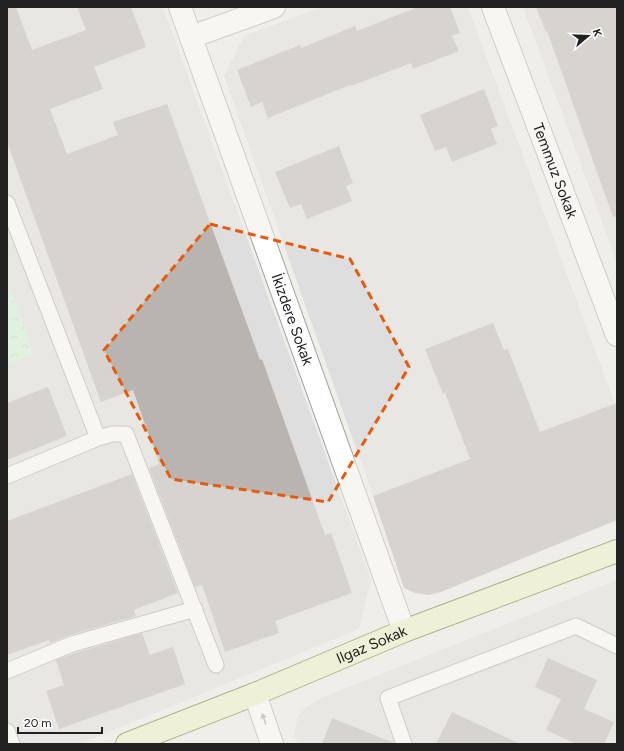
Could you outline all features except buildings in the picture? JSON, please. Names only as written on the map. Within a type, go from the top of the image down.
[{"type":"street","name":"İkizdere Sokak","points":[[180,7],[404,631]]},
{"type":"street","points":[[191,37],[274,7]]},
{"type":"street","name":"Temmuz Sokak","points":[[492,7],[617,335]]},
{"type":"street","name":"Ilgaz Sokak","points":[[127,744],[255,694],[404,631],[617,551]]},
{"type":"street","points":[[255,694],[272,744]]},
{"type":"lane","points":[[7,203],[98,438]]},
{"type":"lane","points":[[7,476],[98,438],[113,434],[126,434],[216,665]]},
{"type":"lane","points":[[7,671],[72,644],[195,609]]},
{"type":"lane","points":[[404,744],[388,698],[576,626],[617,646]]},
{"type":"lane","points":[[7,731],[12,744]]},
{"type":"highlighted area","points":[[210,224],[350,259],[409,367],[328,502],[171,479],[104,350]]},
{"type":"shaded area","points":[[7,7],[163,7],[371,580],[359,629],[80,744],[7,744]]},
{"type":"shaded area","points":[[322,7],[468,7],[615,404],[373,496],[224,76],[244,36]]},
{"type":"shaded area","points":[[523,7],[617,7],[617,263]]},
{"type":"shaded area","points":[[617,580],[617,744],[298,744],[294,735],[298,716],[306,707],[321,698]]},
{"type":"green space","points":[[10,290],[34,354],[7,364],[7,291]]}]
